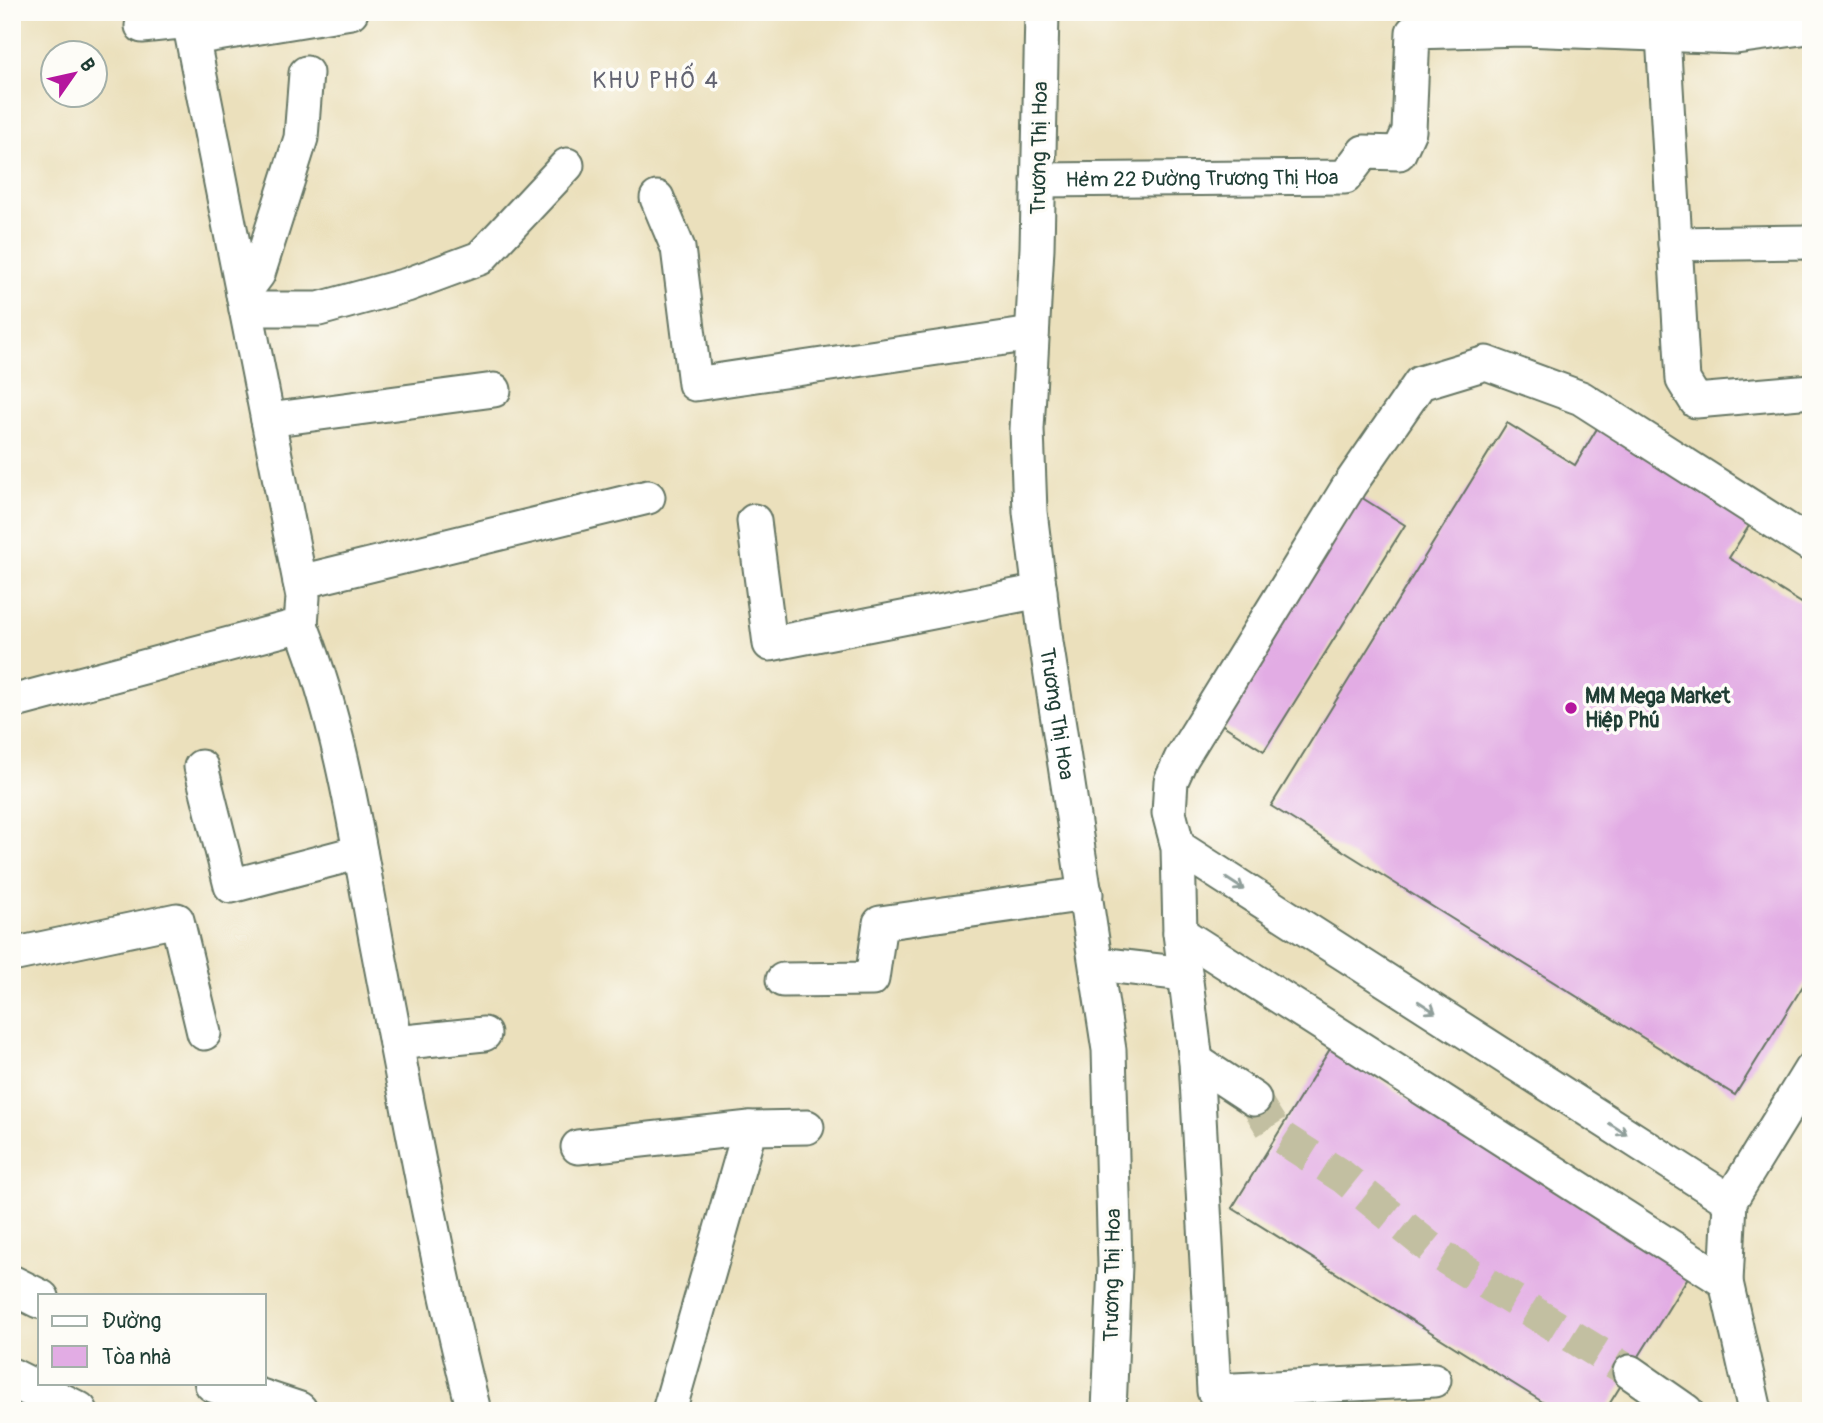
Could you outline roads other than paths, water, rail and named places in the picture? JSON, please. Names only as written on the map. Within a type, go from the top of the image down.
[{"type":"highway","points":[[12,1285],[38,1298]]},
{"type":"highway","points":[[12,1378],[78,1411]]},
{"type":"highway","points":[[215,1384],[253,1411]]},
{"type":"highway","points":[[217,1384],[298,1411]]},
{"type":"street","points":[[193,38],[351,12]]},
{"type":"street","name":"Trương Thị Hoa","points":[[1042,12],[1028,443],[1030,512],[1109,1050],[1115,1265],[1110,1411]]},
{"type":"street","points":[[1523,21],[1663,35],[1736,24],[1808,27],[1808,12]]},
{"type":"street","points":[[142,26],[189,21],[303,597],[301,625],[319,672],[346,780],[446,1300],[474,1411]]},
{"type":"street","name":"Hẻm 22 Đường Trương Thị Hoa","points":[[1038,180],[1345,177],[1364,152],[1399,153],[1409,131],[1413,32],[1523,21]]},
{"type":"street","points":[[1663,35],[1684,380],[1696,401],[1811,391]]},
{"type":"street","points":[[245,301],[258,274],[301,138],[306,73]]},
{"type":"street","points":[[245,301],[319,309],[407,285],[480,258],[567,164]]},
{"type":"street","points":[[657,198],[678,248],[695,384],[1032,334]]},
{"type":"street","points":[[1675,244],[1811,242]]},
{"type":"street","points":[[1434,1380],[1214,1391],[1196,1061],[1180,933],[1178,847],[1169,813],[1171,781],[1181,760],[1349,486],[1420,383],[1486,363],[1581,398],[1811,545]]},
{"type":"street","points":[[268,421],[494,390]]},
{"type":"street","points":[[300,582],[648,496]]},
{"type":"street","points":[[754,521],[770,644],[1040,591]]},
{"type":"street","points":[[12,702],[301,625]]},
{"type":"street","points":[[201,767],[231,886],[360,852]]},
{"type":"street","points":[[1178,847],[1730,1200]]},
{"type":"street","points":[[783,980],[872,979],[880,923],[1086,894]]},
{"type":"street","points":[[12,955],[177,920],[204,1033]]},
{"type":"street","points":[[1180,933],[1726,1282]]},
{"type":"street","points":[[1098,964],[1185,974]]},
{"type":"street","points":[[396,1043],[484,1034]]},
{"type":"street","points":[[1196,1061],[1254,1099]]},
{"type":"street","points":[[1755,1411],[1726,1282],[1730,1200],[1811,1069]]},
{"type":"street","points":[[578,1147],[750,1128],[807,1127]]},
{"type":"street","points":[[669,1411],[750,1128]]},
{"type":"street","points":[[1630,1372],[1686,1411]]},
{"type":"tunnel","points":[[1254,1099],[1276,1134],[1343,1177],[1434,1251],[1630,1372]]},
{"type":"place","name":"MM Mega Market Hiệp Phú","points":[[1571,708]]},
{"type":"district","name":"KHU PHỐ 4","points":[[656,80]]}]
